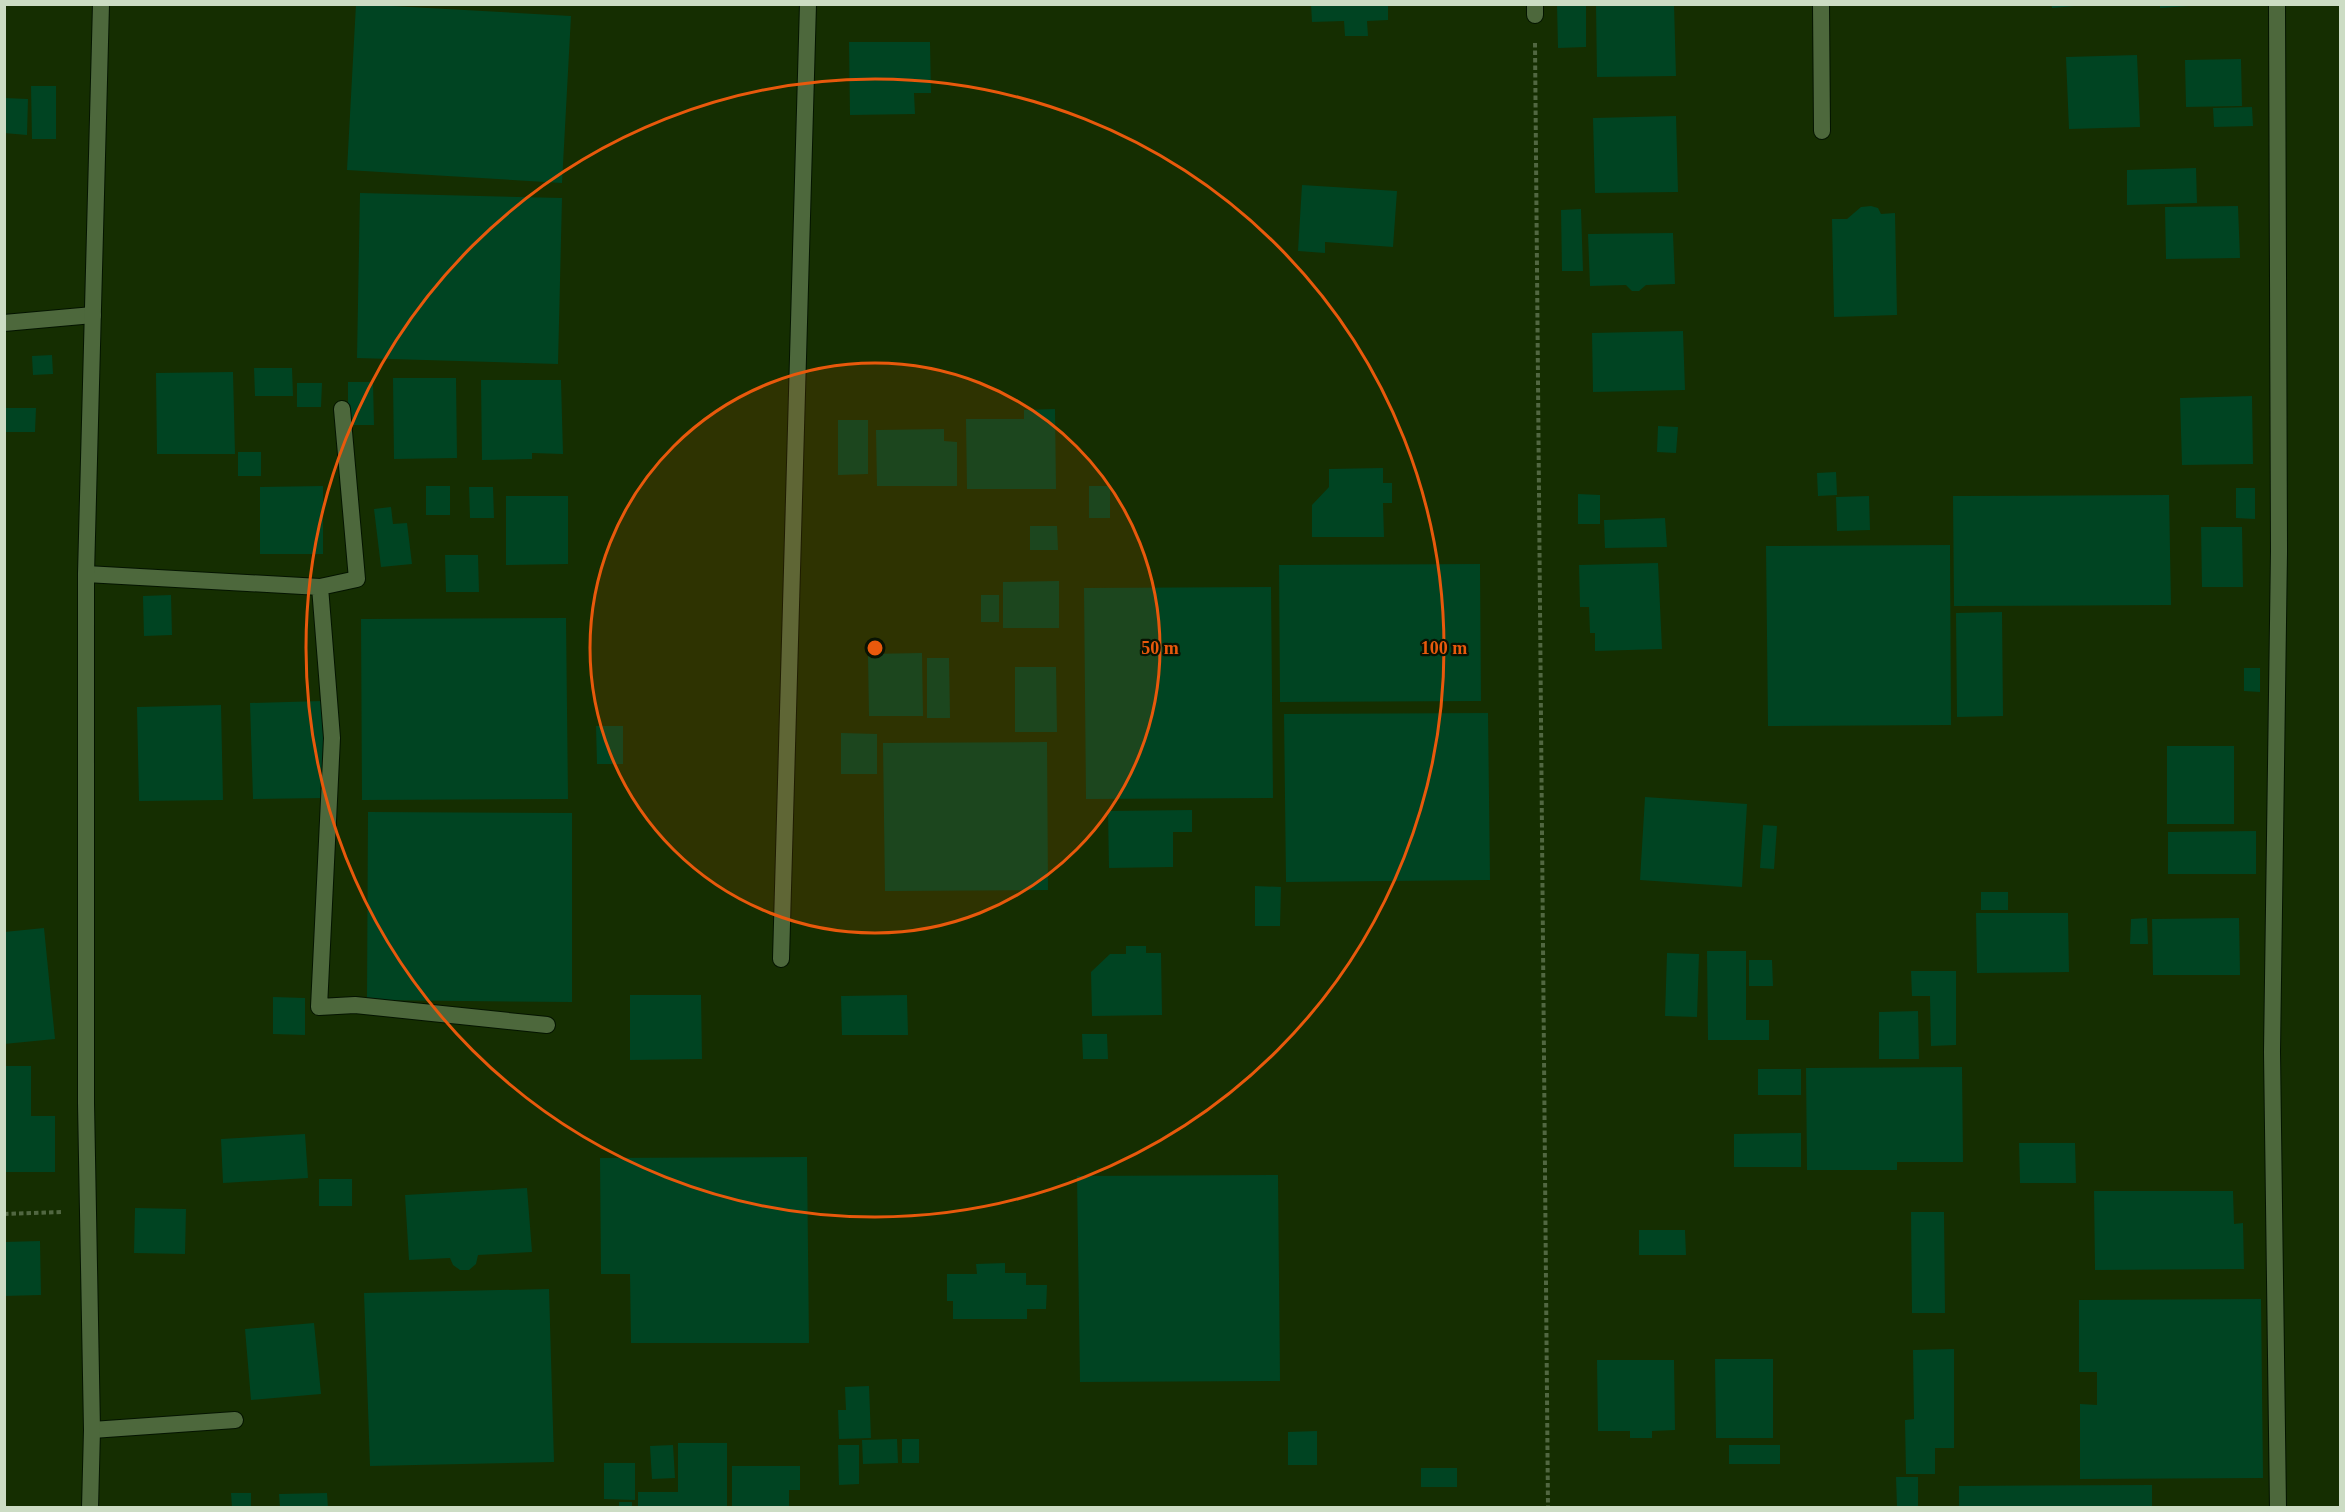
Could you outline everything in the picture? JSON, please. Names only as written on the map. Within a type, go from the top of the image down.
[{"type":"street","points":[[90,1508],[92,1430],[86,1103],[86,574],[101,4]]},
{"type":"street","points":[[781,958],[808,4]]},
{"type":"street","points":[[1821,4],[1822,131]]},
{"type":"street","points":[[2277,4],[2279,551],[2272,1052],[2278,1508]]},
{"type":"street","points":[[4,323],[93,315]]},
{"type":"street","points":[[86,574],[321,587],[357,579],[342,409]]},
{"type":"street","points":[[321,587],[332,738],[319,1006],[355,1005],[547,1025]]},
{"type":"street","points":[[92,1430],[235,1420]]},
{"type":"path","points":[[1535,10],[1548,1508]]},
{"type":"path","points":[[4,1214],[89,1210]]},
{"type":"building","points":[[356,4],[571,16],[562,183],[347,170]]},
{"type":"building","points":[[1311,4],[1388,4],[1388,20],[1367,21],[1368,36],[1345,36],[1344,21],[1312,22]]},
{"type":"building","points":[[1557,4],[1586,4],[1586,47],[1558,48]]},
{"type":"building","points":[[1596,4],[1674,4],[1676,76],[1597,77]]},
{"type":"building","points":[[2051,4],[2075,4],[2075,6],[2052,8]]},
{"type":"building","points":[[2160,4],[2189,4],[2189,6],[2160,8]]},
{"type":"building","points":[[849,42],[930,42],[931,93],[914,93],[915,114],[850,115]]},
{"type":"building","points":[[2137,55],[2140,127],[2069,129],[2066,57]]},
{"type":"building","points":[[2241,59],[2242,106],[2186,107],[2185,60]]},
{"type":"building","points":[[31,86],[56,86],[56,139],[32,139]]},
{"type":"building","points":[[4,98],[28,99],[27,135],[4,133]]},
{"type":"building","points":[[2252,107],[2253,126],[2214,127],[2213,108]]},
{"type":"building","points":[[1676,116],[1678,192],[1595,193],[1593,118]]},
{"type":"building","points":[[2196,168],[2197,203],[2127,205],[2127,170]]},
{"type":"building","points":[[1302,185],[1397,191],[1393,247],[1325,242],[1325,253],[1298,251]]},
{"type":"building","points":[[360,193],[562,198],[558,364],[357,358]]},
{"type":"building","points":[[2238,206],[2240,258],[2166,259],[2165,207]]},
{"type":"building","points":[[1861,207],[1878,208],[1881,214],[1895,213],[1897,315],[1834,317],[1832,219],[1847,219]]},
{"type":"building","points":[[1581,209],[1583,271],[1562,271],[1561,210]]},
{"type":"building","points":[[1673,233],[1675,284],[1646,285],[1639,291],[1632,291],[1626,285],[1590,286],[1588,234]]},
{"type":"building","points":[[1683,331],[1685,390],[1593,392],[1592,333]]},
{"type":"building","points":[[52,355],[53,374],[33,375],[32,356]]},
{"type":"building","points":[[254,368],[292,368],[293,396],[255,396]]},
{"type":"building","points":[[233,372],[235,454],[157,454],[156,373]]},
{"type":"building","points":[[393,378],[456,378],[457,458],[394,459]]},
{"type":"building","points":[[481,380],[561,380],[563,454],[532,453],[532,459],[482,460]]},
{"type":"building","points":[[348,382],[373,382],[374,425],[348,425]]},
{"type":"building","points":[[297,383],[322,383],[321,407],[297,407]]},
{"type":"building","points":[[2252,396],[2253,464],[2182,465],[2180,398]]},
{"type":"building","points":[[4,408],[36,408],[35,432],[4,432]]},
{"type":"building","points":[[1055,409],[1056,489],[967,489],[966,419],[1024,419],[1024,410]]},
{"type":"building","points":[[838,420],[868,420],[868,474],[838,475]]},
{"type":"building","points":[[1658,426],[1678,427],[1676,453],[1657,452]]},
{"type":"building","points":[[944,429],[944,441],[957,442],[957,486],[877,486],[876,430]]},
{"type":"building","points":[[238,452],[261,452],[261,476],[238,476]]},
{"type":"building","points":[[1383,468],[1383,483],[1392,483],[1392,503],[1383,503],[1384,537],[1312,537],[1312,505],[1329,487],[1329,469]]},
{"type":"building","points":[[1836,472],[1837,495],[1818,496],[1817,473]]},
{"type":"building","points":[[323,486],[323,554],[260,554],[260,487]]},
{"type":"building","points":[[426,486],[450,486],[450,515],[426,515]]},
{"type":"building","points":[[1089,486],[1110,486],[1110,518],[1089,518]]},
{"type":"building","points":[[469,487],[493,487],[494,518],[470,518]]},
{"type":"building","points":[[2236,488],[2255,488],[2255,519],[2236,518]]},
{"type":"building","points":[[1578,494],[1600,495],[1600,524],[1578,524]]},
{"type":"building","points":[[2169,495],[2171,605],[1954,606],[1953,496]]},
{"type":"building","points":[[506,496],[568,496],[568,564],[506,565]]},
{"type":"building","points":[[1869,496],[1870,530],[1837,531],[1836,497]]},
{"type":"building","points":[[391,507],[393,524],[407,523],[412,564],[381,567],[374,509]]},
{"type":"building","points":[[1665,518],[1667,547],[1605,548],[1604,520]]},
{"type":"building","points":[[1030,526],[1057,526],[1058,550],[1030,550]]},
{"type":"building","points":[[2201,527],[2242,527],[2243,587],[2202,587]]},
{"type":"building","points":[[1950,545],[1951,725],[1768,726],[1766,546]]},
{"type":"building","points":[[445,555],[478,555],[479,592],[446,592]]},
{"type":"building","points":[[1658,563],[1662,649],[1595,651],[1595,633],[1590,633],[1589,607],[1580,607],[1579,565]]},
{"type":"building","points":[[1480,564],[1481,701],[1280,702],[1279,565]]},
{"type":"building","points":[[1059,581],[1059,628],[1003,628],[1003,582]]},
{"type":"building","points":[[1271,587],[1273,798],[1086,799],[1084,588]]},
{"type":"building","points":[[171,595],[172,635],[144,636],[143,596]]},
{"type":"building","points":[[981,595],[999,595],[999,622],[981,622]]},
{"type":"building","points":[[2002,612],[2003,716],[1957,717],[1956,613]]},
{"type":"building","points":[[566,618],[568,799],[362,800],[361,619]]},
{"type":"building","points":[[922,653],[923,716],[869,716],[868,654]]},
{"type":"building","points":[[927,658],[949,658],[950,718],[927,718]]},
{"type":"building","points":[[1015,667],[1056,667],[1057,732],[1015,732]]},
{"type":"building","points":[[2244,668],[2260,668],[2260,692],[2244,691]]},
{"type":"building","points":[[322,701],[325,798],[253,799],[250,703]]},
{"type":"building","points":[[221,705],[223,800],[139,801],[137,707]]},
{"type":"building","points":[[1488,713],[1490,880],[1286,882],[1284,714]]},
{"type":"building","points":[[596,726],[623,726],[623,764],[597,764]]},
{"type":"building","points":[[841,733],[877,734],[877,774],[841,774]]},
{"type":"building","points":[[1047,742],[1048,890],[885,891],[883,743]]},
{"type":"building","points":[[2167,746],[2234,746],[2234,824],[2167,824]]},
{"type":"building","points":[[1645,797],[1747,804],[1742,887],[1640,880]]},
{"type":"building","points":[[1192,810],[1192,832],[1173,832],[1173,867],[1109,868],[1108,811]]},
{"type":"building","points":[[368,812],[572,813],[572,1002],[367,1000]]},
{"type":"building","points":[[1763,825],[1777,826],[1774,869],[1760,868]]},
{"type":"building","points":[[2256,831],[2256,874],[2168,874],[2168,832]]},
{"type":"building","points":[[1255,886],[1281,887],[1280,926],[1255,926]]},
{"type":"building","points":[[1981,892],[2008,892],[2008,910],[1981,910]]},
{"type":"building","points":[[1976,913],[2068,913],[2069,972],[1977,973]]},
{"type":"building","points":[[2147,918],[2148,944],[2130,944],[2131,919]]},
{"type":"building","points":[[2239,918],[2240,975],[2153,975],[2152,919]]},
{"type":"building","points":[[44,928],[55,1039],[4,1044],[4,932]]},
{"type":"building","points":[[1126,946],[1146,946],[1146,953],[1161,953],[1162,1015],[1092,1016],[1091,972],[1110,954],[1126,954]]},
{"type":"building","points":[[1707,951],[1746,951],[1746,1020],[1769,1020],[1769,1040],[1708,1040]]},
{"type":"building","points":[[1667,953],[1699,954],[1697,1017],[1665,1016]]},
{"type":"building","points":[[1749,960],[1772,960],[1773,986],[1749,986]]},
{"type":"building","points":[[1911,971],[1956,971],[1956,1045],[1931,1046],[1930,996],[1912,996]]},
{"type":"building","points":[[630,995],[701,995],[702,1059],[630,1060]]},
{"type":"building","points":[[907,995],[908,1035],[842,1035],[841,996]]},
{"type":"building","points":[[273,997],[305,998],[305,1035],[273,1034]]},
{"type":"building","points":[[1918,1011],[1919,1059],[1879,1059],[1879,1012]]},
{"type":"building","points":[[1082,1034],[1107,1034],[1108,1059],[1083,1059]]},
{"type":"building","points":[[4,1066],[31,1066],[31,1116],[55,1116],[55,1172],[4,1172]]},
{"type":"building","points":[[1962,1067],[1963,1162],[1897,1162],[1897,1170],[1807,1170],[1806,1068]]},
{"type":"building","points":[[1758,1069],[1801,1069],[1801,1095],[1758,1095]]},
{"type":"building","points":[[1801,1133],[1801,1167],[1734,1167],[1734,1134]]},
{"type":"building","points":[[305,1134],[308,1178],[223,1183],[221,1139]]},
{"type":"building","points":[[2019,1143],[2075,1143],[2076,1183],[2020,1183]]},
{"type":"building","points":[[807,1157],[809,1343],[631,1343],[630,1274],[601,1274],[600,1158]]},
{"type":"building","points":[[1278,1175],[1280,1381],[1080,1382],[1077,1176]]},
{"type":"building","points":[[319,1179],[352,1179],[352,1206],[319,1206]]},
{"type":"building","points":[[527,1188],[532,1252],[478,1255],[476,1264],[469,1270],[460,1270],[453,1265],[450,1258],[409,1260],[405,1195]]},
{"type":"building","points":[[2094,1191],[2233,1191],[2234,1224],[2243,1223],[2244,1269],[2095,1270]]},
{"type":"building","points":[[135,1208],[186,1209],[185,1254],[134,1253]]},
{"type":"building","points":[[1911,1212],[1944,1212],[1945,1313],[1912,1313]]},
{"type":"building","points":[[1639,1230],[1685,1230],[1686,1255],[1639,1255]]},
{"type":"building","points":[[40,1241],[41,1295],[4,1296],[4,1242]]},
{"type":"building","points":[[1005,1263],[1005,1273],[1026,1273],[1026,1285],[1047,1285],[1046,1309],[1027,1309],[1027,1319],[953,1319],[953,1301],[947,1301],[947,1274],[977,1274],[976,1264]]},
{"type":"building","points":[[549,1289],[554,1462],[370,1466],[364,1293]]},
{"type":"building","points":[[2261,1299],[2263,1478],[2080,1479],[2080,1404],[2097,1405],[2097,1372],[2079,1372],[2079,1300]]},
{"type":"building","points":[[314,1323],[321,1394],[251,1400],[245,1329]]},
{"type":"building","points":[[1954,1349],[1954,1448],[1935,1448],[1935,1474],[1906,1474],[1905,1420],[1914,1419],[1913,1350]]},
{"type":"building","points":[[1715,1359],[1773,1359],[1773,1438],[1716,1438]]},
{"type":"building","points":[[1597,1360],[1674,1360],[1675,1430],[1652,1431],[1652,1438],[1630,1438],[1630,1431],[1598,1431]]},
{"type":"building","points":[[869,1386],[871,1438],[839,1439],[838,1410],[846,1410],[845,1387]]},
{"type":"building","points":[[1317,1431],[1317,1465],[1288,1465],[1288,1432]]},
{"type":"building","points":[[897,1439],[898,1463],[863,1464],[862,1440]]},
{"type":"building","points":[[902,1439],[919,1439],[919,1463],[902,1463]]},
{"type":"building","points":[[678,1443],[727,1443],[727,1508],[638,1508],[638,1492],[678,1492]]},
{"type":"building","points":[[673,1445],[675,1478],[652,1479],[650,1446]]},
{"type":"building","points":[[838,1445],[859,1445],[859,1484],[839,1485]]},
{"type":"building","points":[[1729,1445],[1780,1445],[1780,1464],[1729,1464]]},
{"type":"building","points":[[604,1463],[635,1463],[635,1500],[604,1499]]},
{"type":"building","points":[[732,1466],[800,1466],[800,1490],[789,1490],[789,1508],[732,1508]]},
{"type":"building","points":[[1421,1468],[1457,1468],[1457,1487],[1421,1487]]},
{"type":"building","points":[[1896,1477],[1918,1477],[1918,1507],[1897,1507]]},
{"type":"building","points":[[2152,1485],[2152,1508],[1959,1508],[1959,1486]]},
{"type":"building","points":[[231,1493],[251,1493],[251,1508],[232,1508]]},
{"type":"building","points":[[327,1493],[328,1508],[280,1508],[279,1494]]},
{"type":"building","points":[[619,1502],[632,1502],[632,1508],[619,1508]]}]
